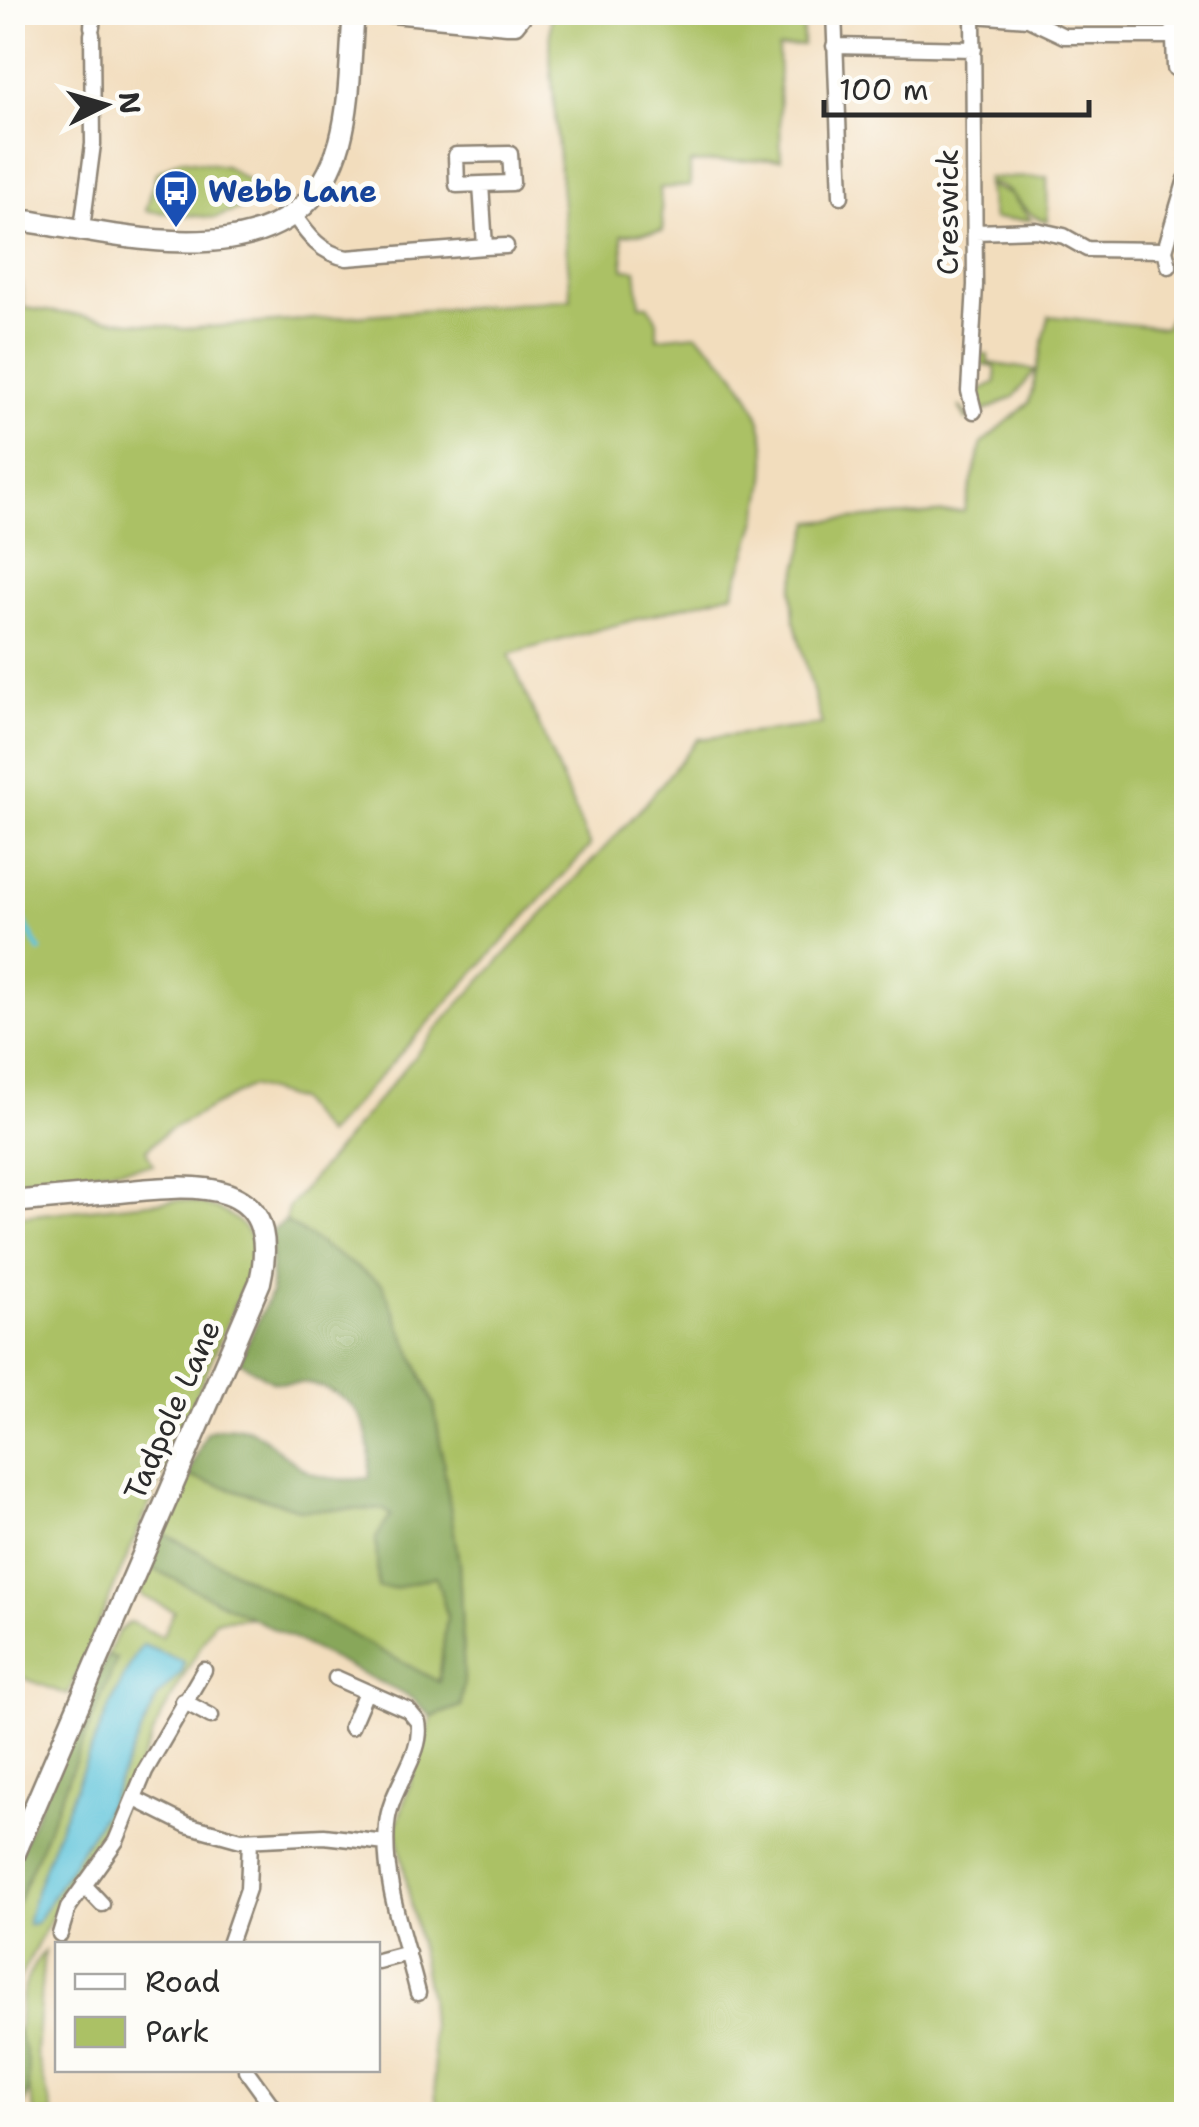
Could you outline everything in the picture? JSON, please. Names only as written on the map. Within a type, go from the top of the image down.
[{"type":"street","points":[[202,12],[248,12]]},
{"type":"street","points":[[12,219],[210,244],[257,234],[292,214],[321,182],[340,140],[358,12],[516,26],[528,12]]},
{"type":"street","points":[[834,12],[837,192]]},
{"type":"street","points":[[1173,12],[1174,68]]},
{"type":"street","points":[[973,14],[1015,16],[1064,36],[1173,36]]},
{"type":"street","name":"Creswick","points":[[973,14],[975,232],[969,391],[974,411]]},
{"type":"street","points":[[82,228],[93,144],[92,25]]},
{"type":"street","points":[[834,46],[974,49]]},
{"type":"street","points":[[1169,266],[1165,250],[1186,179]]},
{"type":"street","points":[[481,184],[485,247]]},
{"type":"street","points":[[292,214],[316,244],[330,255],[346,258],[506,246]]},
{"type":"street","points":[[975,232],[1036,230],[1064,236],[1088,249],[1165,250]]},
{"type":"street","name":"Tadpole Lane","points":[[12,1202],[202,1185],[242,1202],[257,1215],[266,1248],[260,1282],[12,1860]]},
{"type":"street","points":[[60,1934],[68,1908],[116,1840],[183,1700],[204,1670]]},
{"type":"street","points":[[336,1678],[408,1710],[420,1730],[417,1747],[389,1807],[386,1843],[418,1993]]},
{"type":"street","points":[[351,1726],[366,1692]]},
{"type":"street","points":[[183,1700],[211,1716]]},
{"type":"street","points":[[135,1799],[204,1832],[250,1841],[324,1836],[386,1843]]},
{"type":"street","points":[[229,1942],[248,1889],[250,1841]]},
{"type":"street","points":[[84,1885],[102,1904]]},
{"type":"street","points":[[380,1960],[408,1953]]},
{"type":"street","points":[[247,2072],[278,2114]]},
{"type":"green space","points":[[551,13],[803,13],[803,45],[778,48],[781,159],[690,163],[690,186],[660,188],[663,231],[622,235],[624,269],[636,270],[640,305],[648,305],[657,321],[657,338],[697,334],[728,366],[749,396],[761,426],[766,455],[764,486],[733,593],[509,654],[590,846],[326,1135],[297,1100],[251,1086],[167,1131],[146,1150],[153,1165],[13,1181],[13,231],[24,308],[184,329],[571,299],[550,58]]},
{"type":"green space","points":[[181,159],[225,166],[274,197],[215,218],[146,211],[156,173]]},
{"type":"green space","points":[[1047,177],[1048,221],[1031,214],[1005,189],[987,183],[987,178]]},
{"type":"green space","points":[[987,185],[1010,194],[1031,220],[993,219]]},
{"type":"green space","points":[[1186,277],[1186,2114],[437,2114],[429,1996],[396,1827],[432,1717],[461,1706],[464,1679],[459,1564],[434,1404],[382,1284],[285,1221],[288,1208],[449,1015],[647,802],[698,739],[822,725],[794,620],[792,590],[811,522],[964,511],[982,443],[1029,403],[1049,316],[1165,328]]},
{"type":"green space","points":[[976,353],[988,355],[988,363],[1035,370],[1014,397],[981,413],[977,392],[996,382],[995,367],[982,365]]},
{"type":"green space","points":[[178,1200],[205,1205],[240,1223],[253,1244],[255,1258],[68,1695],[13,1674],[13,1217]]},
{"type":"green space","points":[[285,1221],[382,1284],[434,1404],[459,1564],[464,1679],[461,1706],[432,1717],[413,1699],[146,1565],[163,1533],[439,1682],[447,1615],[436,1576],[396,1588],[378,1588],[376,1538],[391,1515],[383,1509],[302,1510],[188,1476],[207,1432],[237,1427],[258,1434],[316,1475],[369,1478],[366,1431],[361,1418],[343,1398],[306,1383],[272,1381],[239,1361],[271,1293],[272,1231]]},
{"type":"green space","points":[[188,1476],[302,1510],[383,1509],[392,1516],[396,1588],[436,1575],[447,1615],[439,1682],[163,1533]]},
{"type":"green space","points":[[146,1565],[257,1617],[215,1620],[161,1717],[112,1825],[55,1911],[13,1991],[15,1909],[116,1659],[107,1656],[118,1632],[130,1622],[162,1637],[174,1611],[142,1596],[139,1581]]},
{"type":"green space","points":[[107,1656],[117,1659],[15,1909],[13,1925],[13,1874],[25,1838]]},
{"type":"green space","points":[[44,1951],[36,2053],[53,2114],[35,2114],[21,2051],[20,2009],[24,1988]]},
{"type":"green space","points":[[12,2024],[22,2042],[28,2076],[23,2107],[13,2111]]},
{"type":"water","points":[[143,1645],[184,1662],[182,1672],[158,1696],[102,1816],[37,1922],[28,1925],[42,1875],[77,1783],[117,1692]]},
{"type":"waterway","points":[[1182,320],[1186,302]]},
{"type":"waterway","points":[[12,900],[40,951]]},
{"type":"place","name":"Webb Lane","points":[[176,229]]}]
